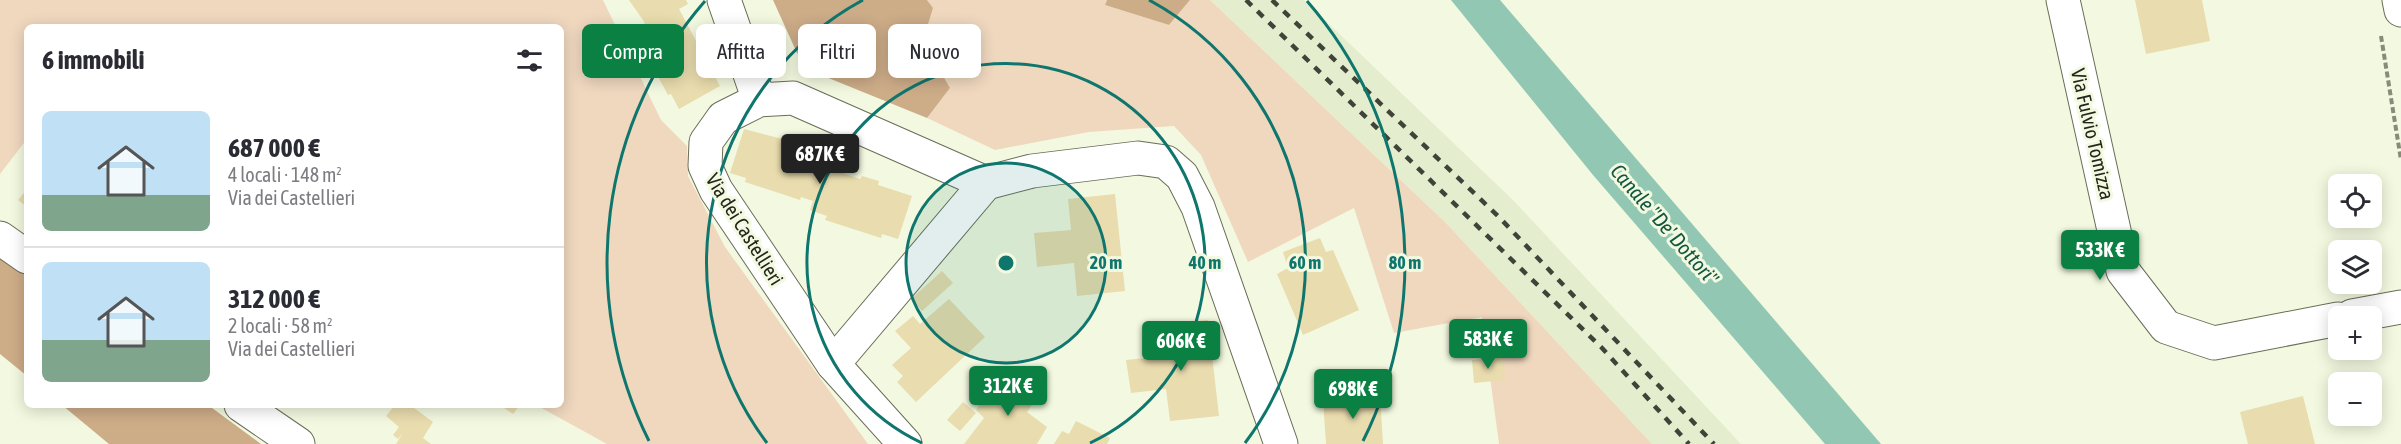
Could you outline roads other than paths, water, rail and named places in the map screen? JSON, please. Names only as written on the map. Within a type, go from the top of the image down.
[{"type":"street","points":[[724,0],[759,100]]},
{"type":"street","name":"Via Fulvio Tomizza","points":[[2063,0],[2123,272],[2166,327],[2214,343],[2328,321]]},
{"type":"street","points":[[2391,22],[2399,0]]},
{"type":"street","name":"Via dei Castellieri","points":[[905,444],[833,364],[716,190],[705,166],[706,142],[723,118],[759,100],[793,98],[987,183]]},
{"type":"street","points":[[833,364],[987,183],[1032,171],[1126,159],[1166,162],[1182,176],[1198,207],[1281,444]]},
{"type":"street","points":[[0,238],[24,255]]},
{"type":"street","points":[[2382,310],[2401,307]]},
{"type":"street","points":[[245,408],[298,444]]},
{"type":"water","name":"Canale \"De' Dottori\"","points":[[1451,0],[1500,0],[1881,444],[1825,444],[1593,175]]},
{"type":"railway","points":[[1246,0],[1602,348],[1689,444]]},
{"type":"railway","points":[[1272,0],[1498,216],[1714,444]]}]
